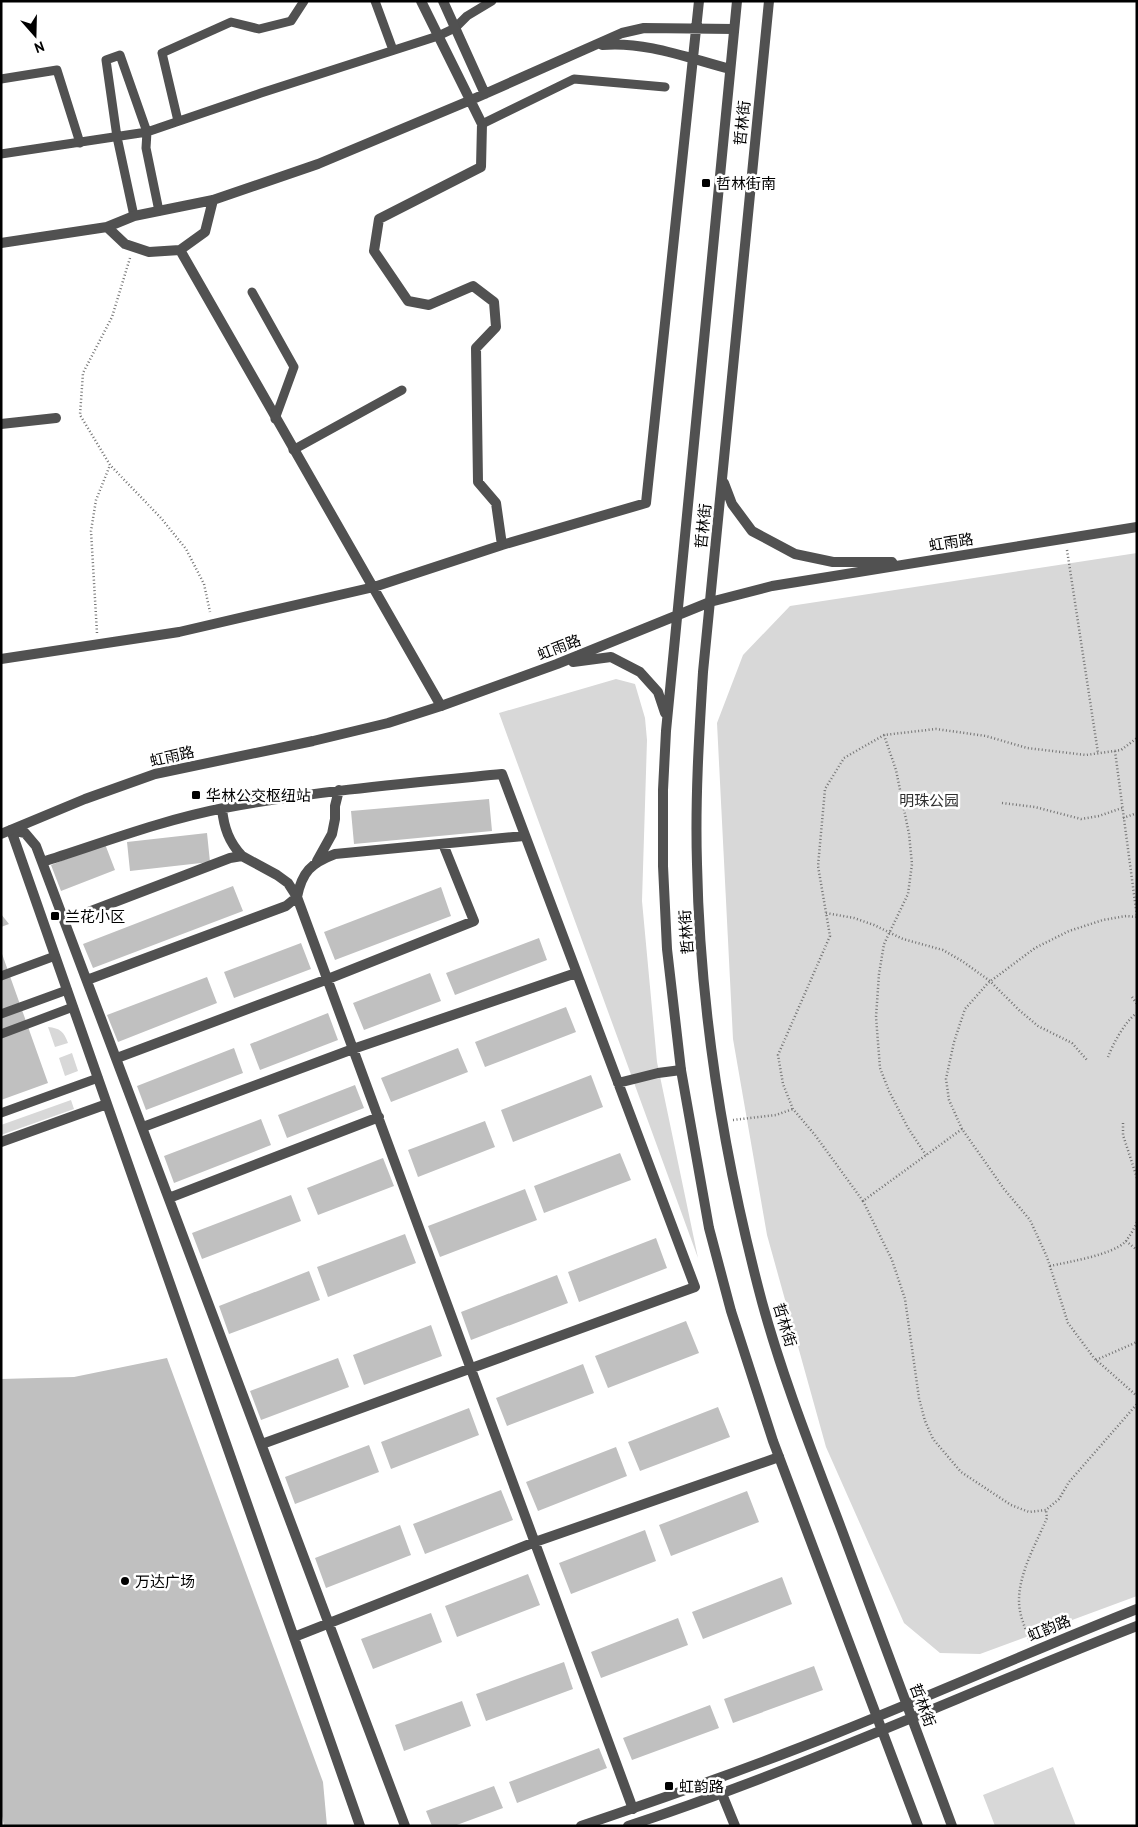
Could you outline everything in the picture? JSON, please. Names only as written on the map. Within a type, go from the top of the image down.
[{"type":"street","points":[[421,1],[482,124],[481,167],[379,219],[374,251],[408,301],[429,305],[473,286],[494,302],[496,327],[476,348],[478,482],[496,503],[502,545]]},
{"type":"street","points":[[442,1],[485,94]]},
{"type":"street","points":[[1,659],[179,632],[374,587],[502,545],[646,503],[699,1]]},
{"type":"street","name":"哲林街","points":[[736,1],[667,722],[663,790],[666,949],[681,1070],[709,1228],[730,1311],[779,1456],[918,1826]]},
{"type":"street","name":"哲林街","points":[[769,1],[699,732],[697,864],[701,947],[709,1032],[722,1121],[744,1229],[779,1357],[804,1431],[952,1826]]},
{"type":"street","points":[[1,243],[107,227],[134,216],[213,200],[318,164],[485,94],[622,33],[644,28],[734,29]]},
{"type":"street","points":[[593,45],[619,43],[645,46],[730,69]]},
{"type":"street","points":[[107,227],[125,244],[133,247],[149,252],[180,250],[205,232],[213,200]]},
{"type":"street","points":[[180,250],[441,706]]},
{"type":"street","points":[[1,424],[56,418]]},
{"type":"street","points":[[722,478],[732,504],[752,531],[795,554],[833,562],[923,562]]},
{"type":"street","name":"虹雨路","points":[[1,834],[85,799],[155,774],[388,723],[441,706],[557,664],[710,602],[772,586],[1137,527]]},
{"type":"street","points":[[557,664],[611,657],[640,672],[658,692],[664,705],[667,722]]},
{"type":"street","points":[[42,862],[155,826],[222,808],[338,790],[502,774],[695,1287],[262,1444]]},
{"type":"street","points":[[87,980],[286,906],[297,897],[300,882],[332,834],[338,790]]},
{"type":"street","points":[[222,808],[224,824],[232,846],[242,856],[288,882],[297,897],[633,1809]]},
{"type":"street","points":[[12,830],[25,833],[36,846],[405,1826]]},
{"type":"street","points":[[12,830],[360,1826]]},
{"type":"street","points":[[280,876],[298,876],[321,859],[335,854],[524,836]]},
{"type":"street","points":[[117,1058],[328,979],[474,921],[442,844]]},
{"type":"street","points":[[65,921],[230,858],[242,856]]},
{"type":"street","points":[[143,1127],[354,1048],[576,973]]},
{"type":"street","points":[[618,1083],[658,1072],[681,1070]]},
{"type":"street","points":[[1,1142],[107,1104]]},
{"type":"street","points":[[169,1198],[379,1117]]},
{"type":"street","points":[[294,1637],[535,1542],[779,1456]]},
{"type":"street","name":"虹韵路","points":[[581,1826],[716,1780],[1137,1609]]},
{"type":"street","name":"虹韵路","points":[[628,1826],[722,1794],[1137,1626]]},
{"type":"street","points":[[722,1794],[735,1826]]},
{"type":"lane","points":[[178,121],[162,53],[231,22],[259,29],[292,20],[304,1]]},
{"type":"lane","points":[[375,1],[393,50]]},
{"type":"lane","points":[[1,154],[147,132],[438,36],[455,28],[467,16],[492,1]]},
{"type":"lane","points":[[134,216],[117,138],[106,60],[120,55],[147,132],[146,148],[159,211]]},
{"type":"lane","points":[[1,79],[57,70],[80,143]]},
{"type":"lane","points":[[482,124],[574,79],[665,86]]},
{"type":"lane","points":[[252,292],[294,367],[276,418]]},
{"type":"lane","points":[[293,450],[402,390]]},
{"type":"lane","points":[[1,976],[55,956]]},
{"type":"lane","points":[[1,1014],[67,990]]},
{"type":"lane","points":[[1,1034],[73,1007]]},
{"type":"lane","points":[[1,1113],[98,1078]]},
{"type":"path","points":[[133,247],[112,317],[82,373],[80,415],[110,465],[160,518],[186,549],[204,584],[213,625]]},
{"type":"path","points":[[98,644],[91,531],[96,500],[110,465]]},
{"type":"path","points":[[1065,539],[1098,753]]},
{"type":"path","points":[[1137,738],[1121,750],[1086,755],[1027,748],[986,736],[936,729],[884,735],[844,758],[825,789],[818,866],[830,936],[778,1055],[783,1084],[793,1109],[815,1135],[863,1201],[892,1260],[906,1299],[925,1421],[933,1439],[961,1472],[1011,1505],[1029,1512],[1046,1510],[1059,1499],[1069,1482],[1137,1404]]},
{"type":"path","points":[[884,735],[896,770],[909,834],[912,864],[908,894],[884,944],[879,974],[876,1017],[880,1068],[888,1091],[908,1128],[926,1155]]},
{"type":"path","points":[[1114,751],[1137,917],[1126,916],[1103,920],[1069,931],[1035,948],[990,981],[965,1009],[954,1042],[946,1079],[949,1100],[962,1129],[1004,1189],[1030,1220],[1050,1266],[1068,1323],[1096,1360],[1137,1396]]},
{"type":"path","points":[[1002,803],[1035,807],[1081,819],[1098,816],[1122,808]]},
{"type":"path","points":[[1124,818],[1137,813]]},
{"type":"path","points":[[826,913],[854,918],[903,939],[943,950],[962,960],[990,981],[1038,1026],[1072,1043],[1088,1060]]},
{"type":"path","points":[[1132,997],[1137,1004]]},
{"type":"path","points":[[1108,1057],[1112,1046],[1132,1016],[1137,1013]]},
{"type":"path","points":[[722,1121],[769,1116],[793,1109]]},
{"type":"path","points":[[1123,1123],[1123,1135],[1137,1178]]},
{"type":"path","points":[[863,1201],[962,1129]]},
{"type":"path","points":[[1050,1266],[1104,1253],[1123,1244],[1134,1230],[1137,1222]]},
{"type":"path","points":[[1126,1240],[1137,1250]]},
{"type":"path","points":[[1096,1360],[1137,1342]]},
{"type":"path","points":[[1033,1651],[1020,1610],[1020,1599],[1026,1567],[1047,1518],[1046,1510]]},
{"type":"green space","name":"明珠公园","points":[[1137,553],[1137,1596],[980,1654],[940,1653],[904,1623],[826,1447],[767,1235],[733,1039],[717,723],[743,655],[790,606]]},
{"type":"green space","points":[[616,679],[635,684],[645,718],[647,740],[642,901],[657,1062],[698,1258],[499,713]]},
{"type":"green space","points":[[48,1027],[61,1031],[68,1043],[55,1047]]},
{"type":"green space","points":[[72,1053],[78,1071],[65,1076],[59,1058]]},
{"type":"green space","points":[[71,1100],[74,1109],[1,1135],[1,1125]]},
{"type":"green space","points":[[1053,1767],[1076,1826],[995,1826],[983,1795]]},
{"type":"building","points":[[489,799],[492,831],[354,844],[351,811]]},
{"type":"building","points":[[207,833],[210,862],[130,871],[127,842]]},
{"type":"building","points":[[105,844],[115,870],[61,891],[51,865]]},
{"type":"building","points":[[233,886],[243,911],[93,968],[83,944]]},
{"type":"building","points":[[441,887],[451,916],[335,960],[324,932]]},
{"type":"building","points":[[1,914],[9,924],[1,927]]},
{"type":"building","points":[[539,938],[547,960],[455,995],[446,973]]},
{"type":"building","points":[[301,943],[311,969],[234,998],[224,972]]},
{"type":"building","points":[[1,951],[48,1083],[1,1100]]},
{"type":"building","points":[[430,973],[441,1001],[364,1030],[353,1003]]},
{"type":"building","points":[[207,977],[217,1003],[118,1042],[107,1015]]},
{"type":"building","points":[[566,1007],[576,1032],[485,1067],[475,1042]]},
{"type":"building","points":[[328,1013],[338,1040],[260,1070],[250,1044]]},
{"type":"building","points":[[234,1048],[243,1073],[146,1110],[137,1086]]},
{"type":"building","points":[[458,1048],[468,1072],[391,1102],[381,1078]]},
{"type":"building","points":[[591,1075],[603,1107],[513,1142],[501,1110]]},
{"type":"building","points":[[355,1085],[364,1108],[287,1138],[278,1115]]},
{"type":"building","points":[[261,1119],[271,1145],[174,1183],[164,1156]]},
{"type":"building","points":[[485,1121],[495,1147],[418,1177],[408,1150]]},
{"type":"building","points":[[620,1153],[631,1180],[544,1213],[534,1186]]},
{"type":"building","points":[[383,1158],[394,1186],[318,1215],[307,1188]]},
{"type":"building","points":[[525,1189],[537,1220],[440,1257],[428,1226]]},
{"type":"building","points":[[291,1195],[301,1221],[202,1259],[192,1233]]},
{"type":"building","points":[[405,1234],[416,1263],[328,1297],[317,1267]]},
{"type":"building","points":[[656,1238],[667,1268],[579,1302],[568,1272]]},
{"type":"building","points":[[309,1271],[320,1300],[229,1334],[219,1306]]},
{"type":"building","points":[[557,1275],[568,1303],[471,1340],[461,1312]]},
{"type":"building","points":[[686,1321],[699,1353],[608,1388],[595,1356]]},
{"type":"building","points":[[431,1325],[442,1356],[364,1385],[353,1355]]},
{"type":"building","name":"万达广场","points":[[167,1358],[323,1782],[327,1826],[4,1826],[1,1811],[1,1379],[74,1377]]},
{"type":"building","points":[[338,1358],[349,1387],[261,1420],[250,1391]]},
{"type":"building","points":[[583,1364],[594,1393],[507,1426],[496,1398]]},
{"type":"building","points":[[718,1407],[730,1437],[640,1471],[628,1442]]},
{"type":"building","points":[[469,1408],[479,1435],[391,1469],[381,1442]]},
{"type":"building","points":[[369,1445],[379,1472],[295,1504],[285,1477]]},
{"type":"building","points":[[616,1447],[627,1476],[538,1511],[526,1482]]},
{"type":"building","points":[[501,1490],[513,1520],[425,1554],[413,1524]]},
{"type":"building","points":[[747,1491],[759,1522],[671,1556],[659,1525]]},
{"type":"building","points":[[400,1525],[411,1555],[326,1588],[315,1558]]},
{"type":"building","points":[[645,1530],[656,1561],[571,1594],[559,1563]]},
{"type":"building","points":[[528,1574],[540,1605],[457,1637],[445,1606]]},
{"type":"building","points":[[782,1577],[792,1604],[703,1639],[692,1612]]},
{"type":"building","points":[[431,1613],[442,1642],[373,1669],[361,1639]]},
{"type":"building","points":[[678,1618],[688,1645],[601,1678],[591,1652]]},
{"type":"building","points":[[564,1662],[573,1689],[486,1721],[476,1694]]},
{"type":"building","points":[[814,1666],[823,1690],[733,1723],[724,1699]]},
{"type":"building","points":[[462,1701],[471,1726],[404,1751],[395,1725]]},
{"type":"building","points":[[710,1705],[719,1728],[632,1760],[623,1738]]},
{"type":"building","points":[[599,1748],[607,1768],[517,1803],[509,1782]]},
{"type":"building","points":[[494,1786],[503,1808],[454,1826],[432,1826],[426,1811]]},
{"type":"place","name":"哲林街南","points":[[706,183]]},
{"type":"place","name":"华林公交枢纽站","points":[[196,795]]},
{"type":"place","name":"兰花小区","points":[[55,916]]},
{"type":"place","name":"万达广场","points":[[125,1581]]},
{"type":"place","name":"虹韵路","points":[[669,1786]]}]
